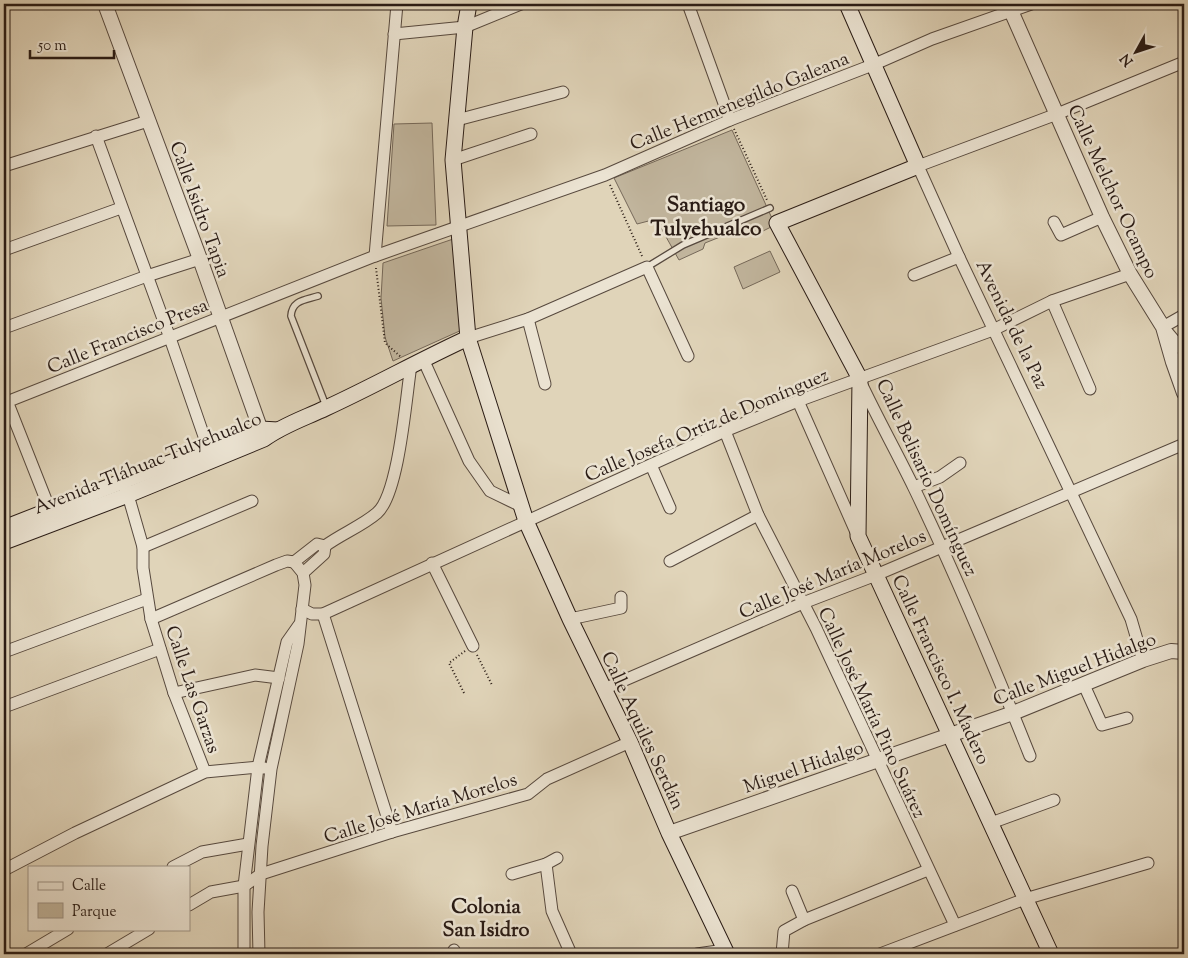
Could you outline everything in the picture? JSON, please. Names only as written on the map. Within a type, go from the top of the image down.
[{"type":"main road","name":"Calle Aquiles Serdán","points":[[469,4],[465,26],[454,160],[468,338],[526,521],[570,619],[630,742],[669,833],[726,952]]},
{"type":"main road","name":"Avenida de la Paz","points":[[847,4],[875,64],[918,166]]},
{"type":"main road","name":"Calle Belisario Domínguez","points":[[860,379],[777,223],[918,166]]},
{"type":"main road","name":"Avenida Tláhuac Tulyehualco","points":[[4,542],[126,488],[208,448],[278,430],[468,338]]},
{"type":"main road","points":[[858,536],[860,379]]},
{"type":"main road","name":"Avenida Tláhuac Tulyehualco","points":[[4,528],[50,510],[126,488],[262,434]]},
{"type":"main road","name":"Calle Francisco I. Madero","points":[[858,536],[1051,954]]},
{"type":"street","name":"Calle Isidro Tapia","points":[[105,4],[200,259],[262,434]]},
{"type":"street","points":[[375,256],[397,4]]},
{"type":"street","points":[[394,34],[465,26],[522,4]]},
{"type":"street","points":[[688,4],[730,120]]},
{"type":"street","name":"Calle Hermenegildo Galeana","points":[[460,226],[605,174],[730,120],[875,64],[932,39],[1010,8],[1031,4]]},
{"type":"street","name":"Calle Melchor Ocampo","points":[[1010,8],[1102,217],[1130,274],[1163,327],[1184,393]]},
{"type":"street","points":[[918,166],[1057,114],[1184,62]]},
{"type":"street","points":[[457,120],[563,92]]},
{"type":"street","points":[[4,164],[148,121]]},
{"type":"street","points":[[454,160],[531,134]]},
{"type":"street","points":[[96,136],[208,448]]},
{"type":"street","name":"Avenida de la Paz","points":[[918,166],[993,330],[1131,618],[1143,660]]},
{"type":"street","points":[[4,250],[121,208]]},
{"type":"street","points":[[1054,222],[1060,236],[1102,217]]},
{"type":"street","name":"Calle Francisco Presa","points":[[6,402],[375,256],[460,226]]},
{"type":"street","points":[[914,275],[959,257]]},
{"type":"street","points":[[4,328],[147,276],[200,259]]},
{"type":"street","points":[[468,338],[528,318],[647,267],[688,356]]},
{"type":"street","name":"Calle Josefa Ortiz de Domínguez","points":[[323,614],[725,431],[798,401],[993,330],[1052,301],[1130,274]]},
{"type":"street","points":[[1052,301],[1090,389]]},
{"type":"street","points":[[1184,315],[1163,327],[1184,352]]},
{"type":"street","points":[[528,318],[545,384]]},
{"type":"street","points":[[417,362],[469,461],[490,490],[521,506]]},
{"type":"street","points":[[259,954],[258,912],[262,846],[271,769],[298,644],[305,585],[303,572],[294,562],[317,544],[325,546],[378,512],[389,496],[417,362]]},
{"type":"street","name":"Calle Belisario Domínguez","points":[[860,379],[941,546],[1030,756]]},
{"type":"street","name":"Calle Francisco I. Madero","points":[[798,401],[858,536]]},
{"type":"street","points":[[6,402],[50,510]]},
{"type":"street","name":"Calle José María Pino Suárez","points":[[725,431],[758,515],[803,603],[955,925]]},
{"type":"street","name":"Calle José María Morelos","points":[[604,688],[1184,444]]},
{"type":"street","points":[[914,487],[940,477],[960,463]]},
{"type":"street","points":[[650,465],[670,508]]},
{"type":"street","name":"Calle Las Garzas","points":[[126,488],[143,547],[143,568],[151,619],[174,693],[205,772]]},
{"type":"street","points":[[143,547],[252,501]]},
{"type":"street","points":[[670,561],[758,515]]},
{"type":"street","points":[[303,572],[324,554],[325,546]]},
{"type":"street","name":"Calle Las Garzas","points":[[151,619],[276,565],[287,561],[294,562]]},
{"type":"street","points":[[432,563],[473,646]]},
{"type":"street","points":[[570,619],[621,608],[621,597]]},
{"type":"street","points":[[4,652],[147,599]]},
{"type":"street","points":[[302,610],[312,614],[323,614],[392,832]]},
{"type":"street","points":[[244,954],[244,886],[258,767],[287,642],[300,623]]},
{"type":"street","points":[[4,707],[160,649]]},
{"type":"street","name":"Calle Miguel Hidalgo","points":[[949,734],[1013,713],[1143,660],[1171,651],[1184,652]]},
{"type":"street","points":[[174,693],[255,675],[279,678]]},
{"type":"street","points":[[1084,685],[1102,725],[1126,718]]},
{"type":"street","name":"Miguel Hidalgo","points":[[669,833],[949,734]]},
{"type":"street","name":"Calle José María Morelos","points":[[244,886],[261,874],[392,832],[528,794],[547,779],[630,742]]},
{"type":"street","points":[[4,870],[75,832],[205,772],[258,767],[271,769]]},
{"type":"street","points":[[990,823],[1054,800]]},
{"type":"street","points":[[175,866],[202,852],[248,844]]},
{"type":"street","points":[[512,874],[546,864],[557,858]]},
{"type":"street","points":[[880,954],[1025,899],[1148,863]]},
{"type":"street","points":[[546,864],[552,912],[570,954]]},
{"type":"street","points":[[782,954],[784,931],[804,920],[928,870]]},
{"type":"street","points":[[190,904],[211,892],[244,886]]},
{"type":"street","points":[[792,891],[804,920]]},
{"type":"street","points":[[26,954],[66,930]]},
{"type":"street","points":[[107,954],[147,930]]},
{"type":"street","points":[[697,954],[726,952]]},
{"type":"lane","points":[[647,267],[683,245],[770,208]]},
{"type":"lane","points":[[318,296],[294,304],[291,316],[326,408]]},
{"type":"path","points":[[730,120],[770,208]]},
{"type":"path","points":[[605,174],[647,267]]},
{"type":"path","points":[[375,256],[384,343],[417,362]]},
{"type":"path","points":[[465,695],[449,663],[473,646],[492,684]]},
{"type":"green space","points":[[432,123],[436,225],[387,226],[394,124]]},
{"type":"green space","points":[[732,130],[775,225],[757,234],[750,225],[705,243],[703,249],[679,260],[656,219],[637,224],[614,178]]},
{"type":"green space","points":[[459,237],[464,329],[393,361],[385,337],[381,298],[383,263]]},
{"type":"green space","points":[[770,251],[780,272],[743,289],[734,267]]},
{"type":"district","name":"Santiago Tulyehualco","points":[[706,216]]},
{"type":"district","name":"Colonia San Isidro","points":[[486,918]]}]
